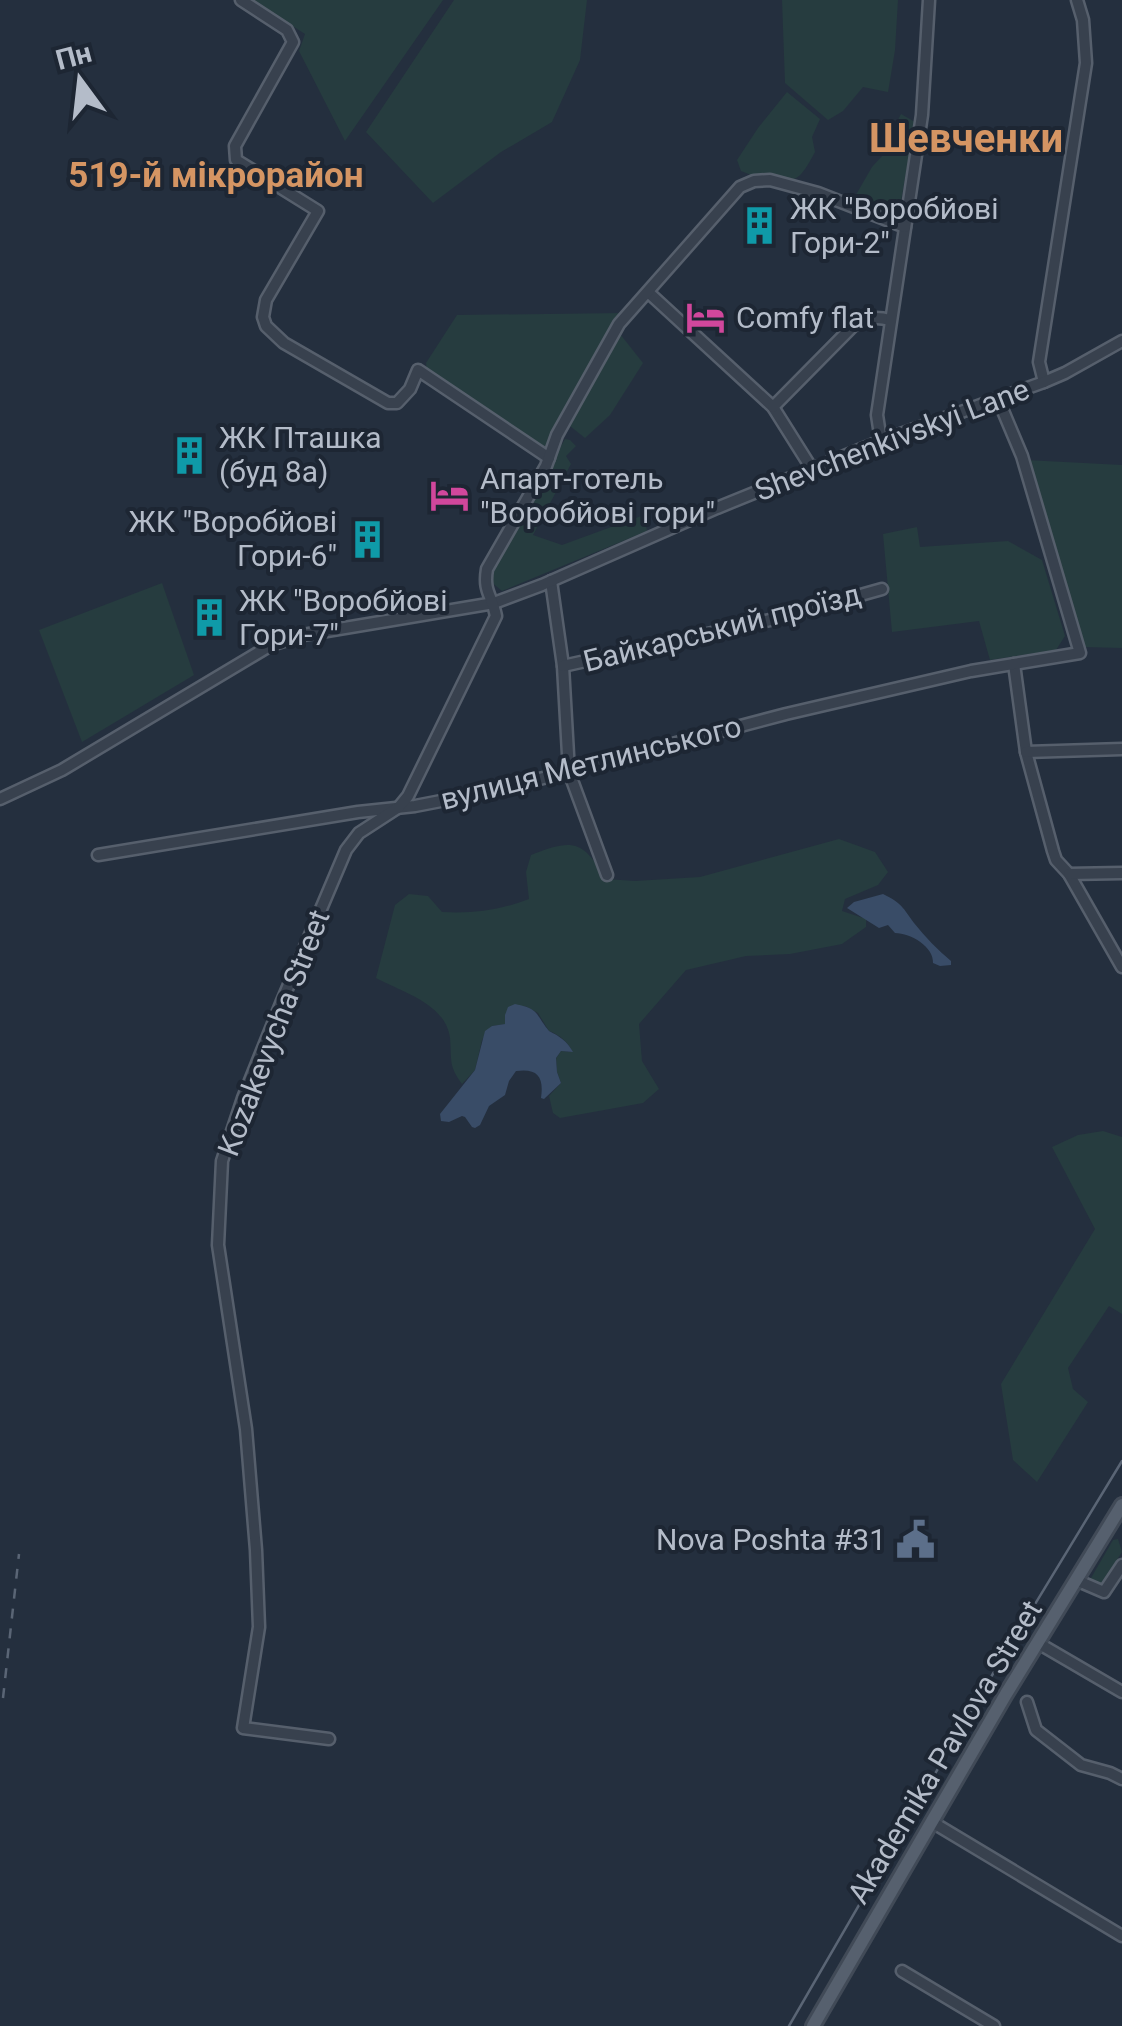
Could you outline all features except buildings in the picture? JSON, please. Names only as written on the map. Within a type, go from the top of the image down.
[{"type":"main road","name":"Akademika Pavlova Street","points":[[819,2024],[1038,1642],[1076,1580],[1117,1527],[1122,1504]]},
{"type":"street","points":[[241,0],[287,30],[293,42],[235,146],[234,156],[318,211],[266,300],[266,326],[284,343],[388,403],[397,403],[418,370],[548,462]]},
{"type":"street","points":[[881,440],[876,415],[922,115],[930,0]]},
{"type":"street","points":[[1044,382],[1039,362],[1086,63],[1078,0]]},
{"type":"street","points":[[494,603],[485,586],[487,569],[620,324],[740,187],[770,180],[818,193],[905,227]]},
{"type":"street","points":[[648,292],[773,406],[812,469]]},
{"type":"street","points":[[773,406],[853,326],[865,318],[890,320]]},
{"type":"street","name":"Shevchenkivskyi Lane","points":[[0,799],[62,770],[283,640],[494,603],[881,440],[1044,382],[1122,341]]},
{"type":"street","name":"вулиця Метлинського","points":[[98,855],[498,790],[786,714],[971,671],[1080,654],[1022,456],[998,399]]},
{"type":"street","points":[[551,581],[563,666],[569,772],[607,875]]},
{"type":"street","name":"Байкарський проїзд","points":[[563,666],[779,618],[882,589]]},
{"type":"street","name":"Kozakevycha Street","points":[[328,1739],[243,1728],[259,1627],[246,1429],[218,1245],[224,1150],[346,850],[360,832],[399,807],[408,796],[496,616],[494,603]]},
{"type":"street","points":[[1014,664],[1026,752],[1056,860],[1069,874],[1122,967]]},
{"type":"street","points":[[1026,752],[1122,749]]},
{"type":"street","points":[[1069,874],[1122,873]]},
{"type":"street","points":[[1076,1580],[1104,1592],[1122,1565]]},
{"type":"street","points":[[1038,1642],[1122,1692]]},
{"type":"street","points":[[1028,1702],[1036,1730],[1081,1765],[1122,1779]]},
{"type":"street","points":[[932,1822],[1122,1936]]},
{"type":"street","points":[[902,1971],[994,2026]]},
{"type":"green space","points":[[252,0],[443,0],[345,141],[299,51],[305,34]]},
{"type":"green space","points":[[454,0],[587,0],[580,60],[552,122],[501,152],[433,203],[366,132]]},
{"type":"green space","points":[[782,0],[898,0],[888,92],[863,87],[843,111],[828,120],[785,83]]},
{"type":"green space","points":[[787,92],[820,119],[812,137],[815,152],[809,163],[796,178],[781,182],[741,171],[737,160]]},
{"type":"green space","points":[[901,114],[915,122],[899,212],[853,200],[883,155]]},
{"type":"green space","points":[[625,313],[548,453],[427,372],[426,363],[457,315]]},
{"type":"green space","points":[[620,334],[643,363],[610,415],[585,438],[570,426]]},
{"type":"green space","points":[[565,439],[576,446],[566,456],[571,464],[533,535],[562,545],[644,515],[647,531],[502,591],[490,581],[489,575]]},
{"type":"green space","points":[[1026,460],[1122,465],[1122,648],[1083,647]]},
{"type":"green space","points":[[917,527],[920,547],[1008,541],[1042,560],[1065,636],[1056,650],[990,660],[979,621],[892,632],[883,534]]},
{"type":"green space","points":[[162,583],[194,675],[82,742],[39,630]]},
{"type":"green space","points":[[839,839],[875,852],[888,872],[878,885],[845,899],[842,911],[866,919],[866,927],[842,944],[790,954],[746,956],[686,970],[639,1024],[642,1061],[659,1089],[643,1103],[560,1118],[553,1113],[549,1096],[561,1083],[556,1058],[561,1051],[572,1052],[563,1039],[549,1031],[538,1013],[525,1006],[506,1024],[492,1026],[482,1040],[475,1070],[462,1084],[453,1067],[447,1026],[440,1016],[421,1001],[376,978],[395,905],[409,894],[428,896],[442,912],[486,910],[518,903],[529,899],[526,872],[531,855],[558,846],[584,850],[606,879],[635,881],[700,877]]},
{"type":"green space","points":[[1103,1131],[1122,1137],[1122,1314],[1109,1306],[1068,1368],[1073,1389],[1088,1402],[1037,1482],[1013,1460],[1001,1384],[1095,1229],[1052,1147],[1078,1135]]},
{"type":"green space","points":[[1118,1539],[1122,1552],[1101,1584],[1095,1584],[1091,1578],[1113,1540]]},
{"type":"water","points":[[883,894],[901,906],[951,965],[933,963],[930,952],[920,942],[895,933],[888,925],[879,928],[847,908],[854,902]]},
{"type":"water","points":[[515,1004],[533,1010],[573,1052],[561,1051],[556,1058],[561,1083],[544,1099],[538,1076],[530,1071],[516,1071],[505,1095],[489,1106],[480,1125],[472,1127],[462,1116],[441,1121],[440,1114],[475,1070],[485,1031],[505,1024],[508,1007]]},
{"type":"tram line","points":[[789,2026],[998,1665],[1122,1461]]},
{"type":"railway","points":[[3,1698],[19,1554]]},
{"type":"place","name":"ЖК \"Воробйові Гори-2\"","points":[[760,226]]},
{"type":"place","name":"Comfy flat","points":[[706,318]]},
{"type":"place","name":"ЖК Пташка (буд 8а)","points":[[189,455]]},
{"type":"place","name":"Апарт-готель \"Воробйові гори\"","points":[[450,496]]},
{"type":"place","name":"ЖК \"Воробйові Гори-6\"","points":[[367,539]]},
{"type":"place","name":"ЖК \"Воробйові Гори-7\"","points":[[209,618]]},
{"type":"place","name":"Nova Poshta #31","points":[[916,1540]]},
{"type":"district","name":"Шевченки","points":[[966,138]]},
{"type":"district","name":"519-й мікрорайон","points":[[216,175]]}]
